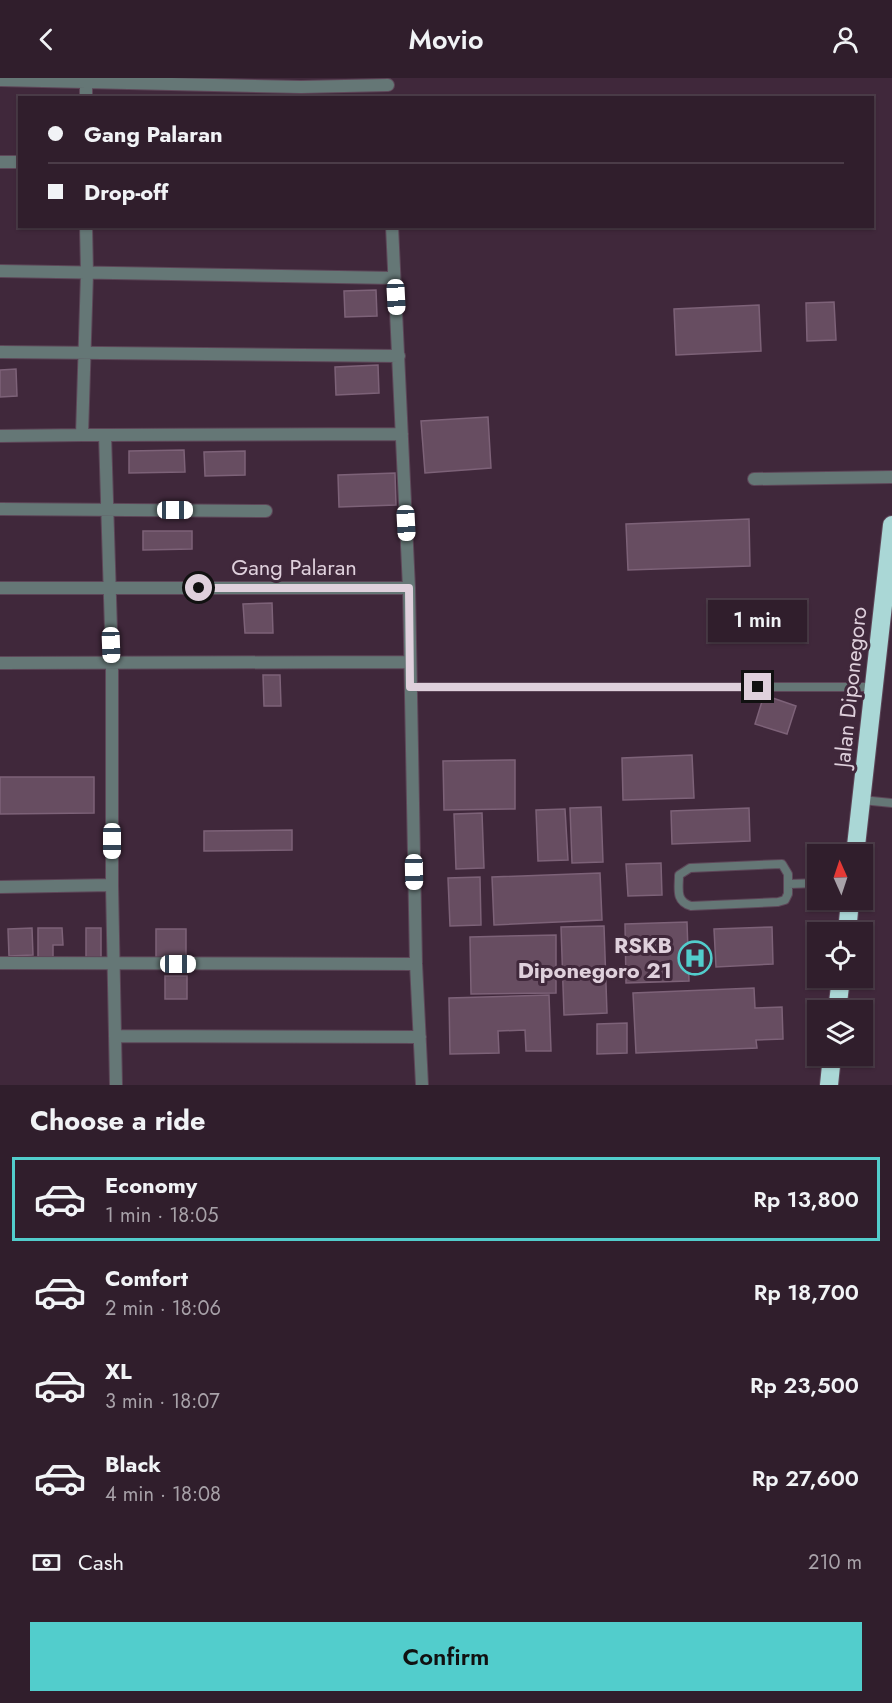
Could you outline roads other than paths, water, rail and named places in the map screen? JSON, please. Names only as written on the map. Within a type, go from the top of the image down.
[{"type":"highway","name":"Jalan Diponegoro","points":[[856,844],[874,687],[881,658],[892,525]]},
{"type":"highway","points":[[829,1085],[831,1066]]},
{"type":"street","points":[[86,79],[86,96]]},
{"type":"street","points":[[0,80],[86,79],[302,87],[388,87]]},
{"type":"street","points":[[0,162],[18,162]]},
{"type":"street","points":[[82,435],[87,273],[86,228]]},
{"type":"street","points":[[392,228],[409,588],[409,662],[422,1085]]},
{"type":"street","points":[[0,271],[394,278]]},
{"type":"street","points":[[0,352],[399,356]]},
{"type":"street","points":[[0,436],[402,434]]},
{"type":"street","points":[[105,435],[112,663],[112,885],[116,1085]]},
{"type":"street","points":[[754,479],[892,477]]},
{"type":"street","points":[[0,509],[267,511]]},
{"type":"street","name":"Gang Palaran","points":[[0,588],[409,588]]},
{"type":"street","points":[[0,663],[409,662]]},
{"type":"street","points":[[0,887],[112,885]]},
{"type":"street","points":[[0,963],[417,964]]},
{"type":"street","points":[[115,1036],[420,1037]]},
{"type":"lane","points":[[410,687],[874,687]]},
{"type":"lane","points":[[862,800],[892,803]]},
{"type":"lane","points":[[782,864],[788,874],[788,884],[788,894],[785,900],[778,902],[691,906],[682,903],[679,898],[679,875],[690,868],[782,864]]},
{"type":"lane","points":[[788,884],[807,883]]},
{"type":"place","name":"RSKB Diponegoro 21","points":[[695,958]]}]
